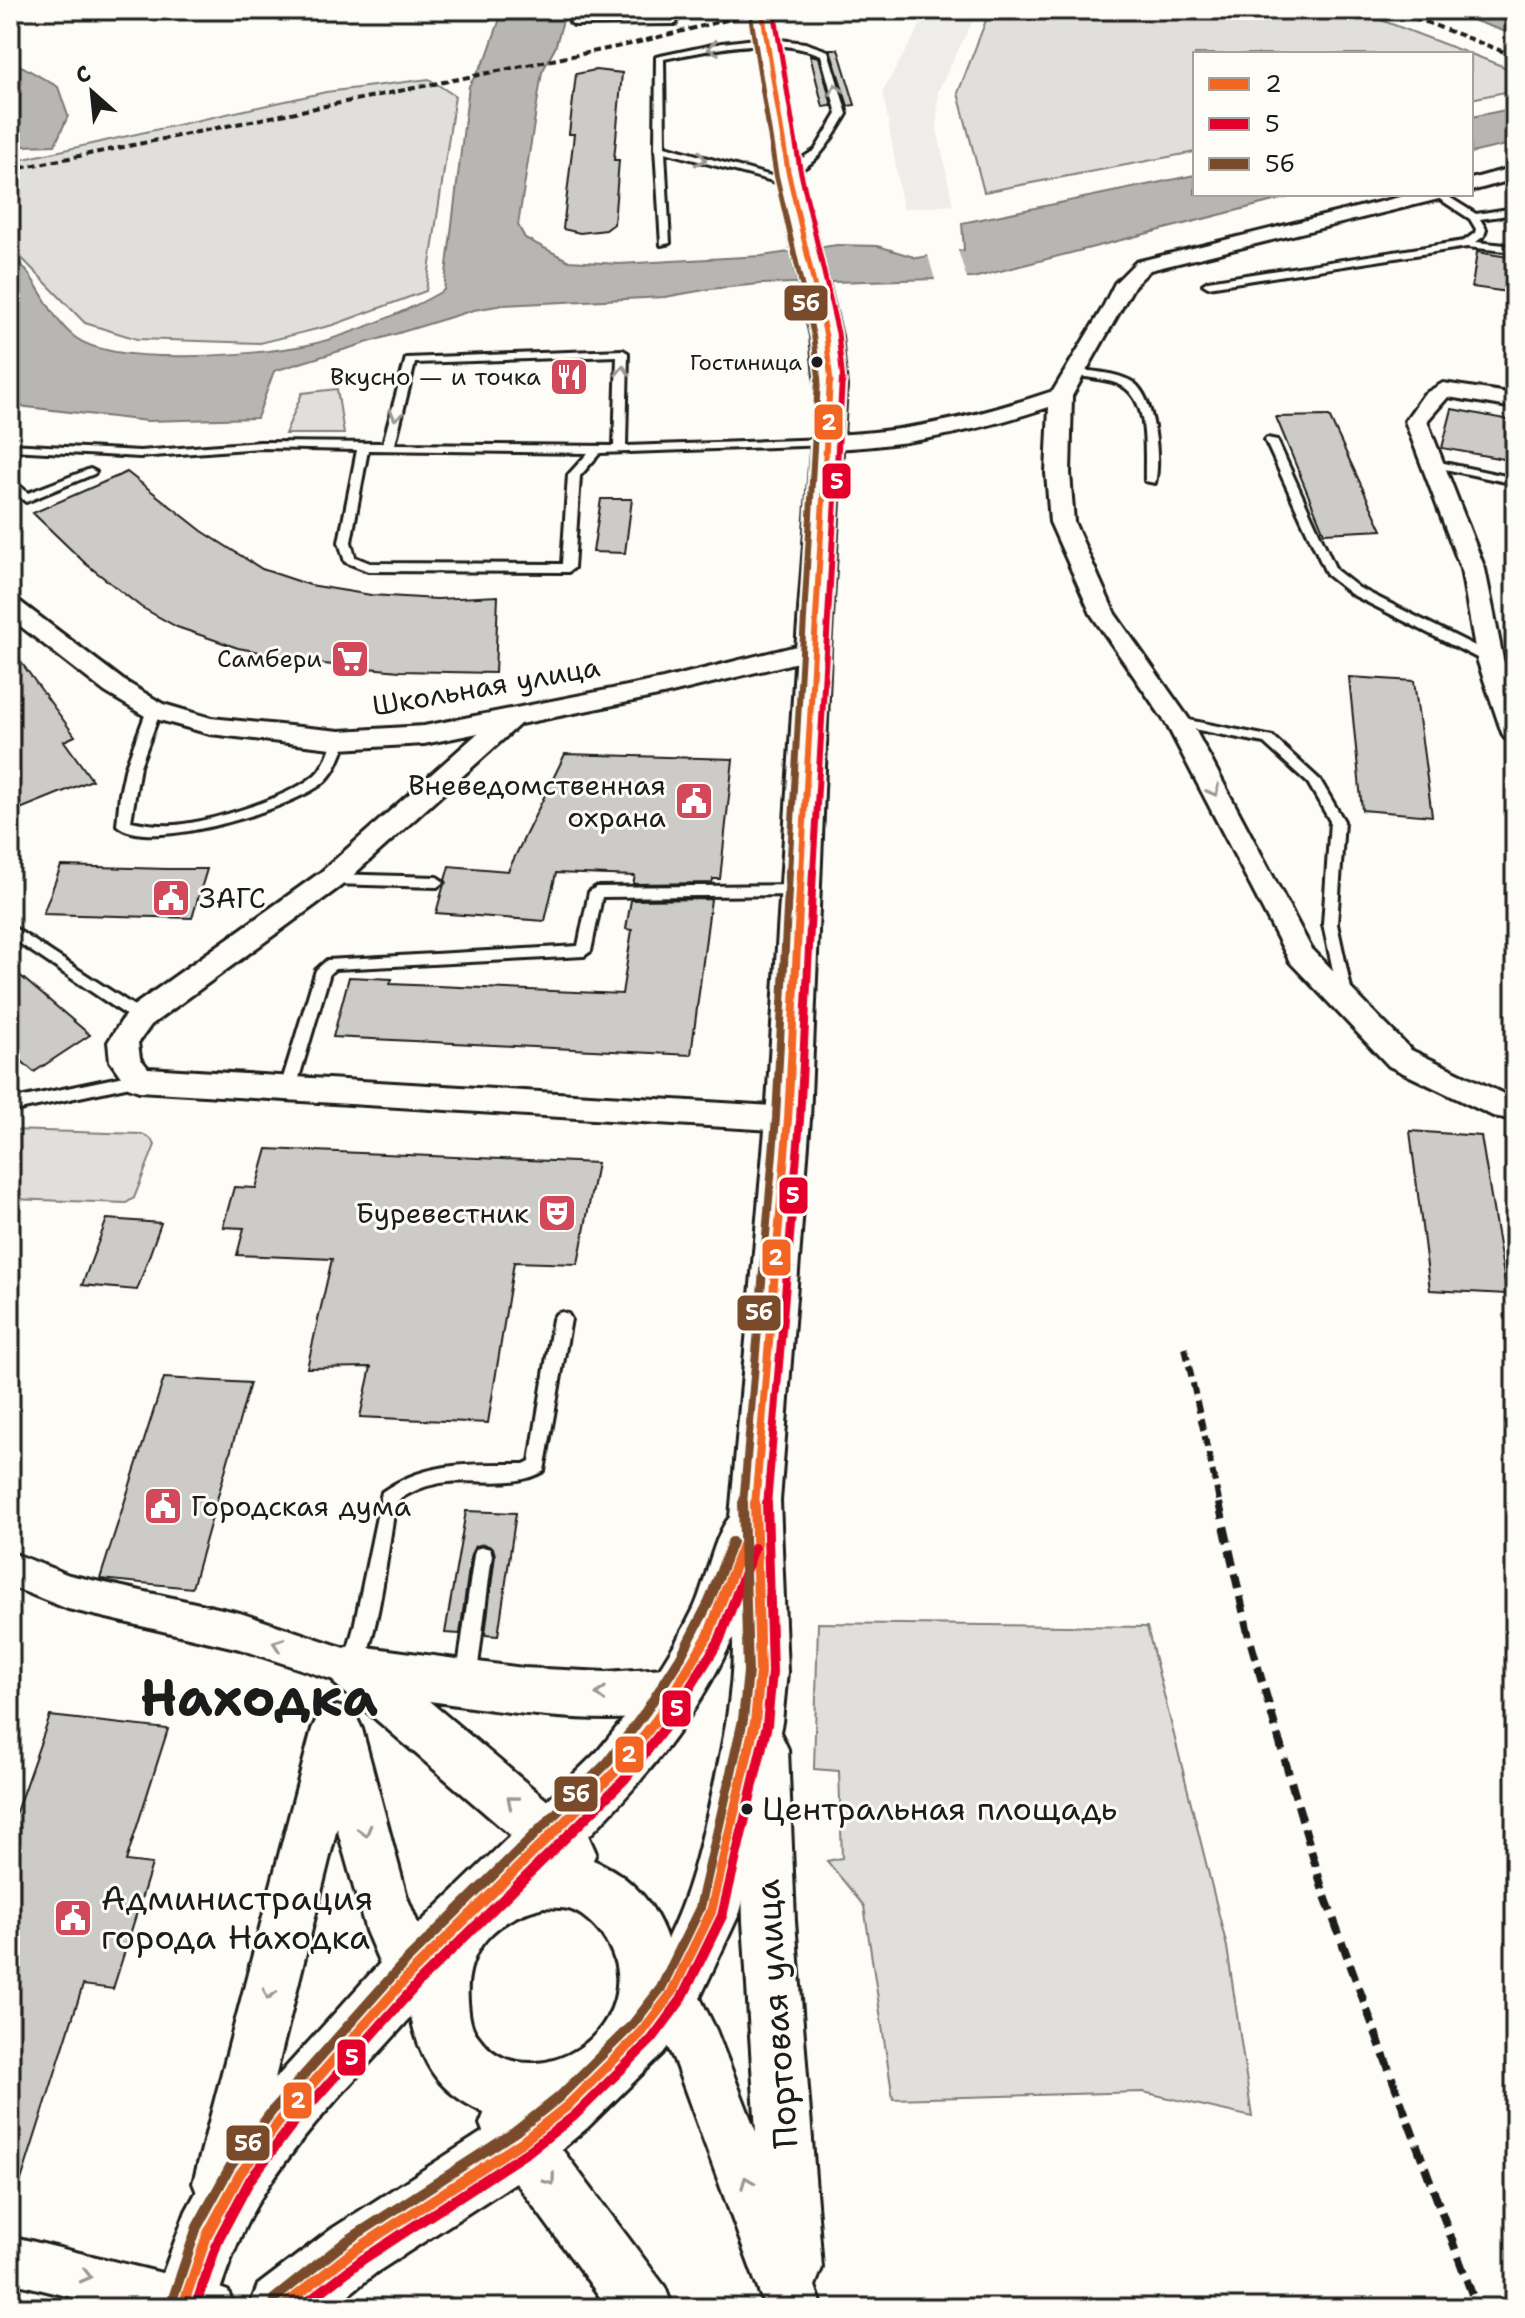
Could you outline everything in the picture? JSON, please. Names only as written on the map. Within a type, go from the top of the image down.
[{"type":"main road","points":[[281,2308],[355,2250],[522,2142],[566,2107],[642,2032],[671,1994],[711,1912],[755,1722],[760,1672],[755,1501],[788,1119],[813,650],[831,386],[820,305],[790,177],[762,10]]},
{"type":"main road","points":[[193,2305],[208,2233],[240,2174],[282,2118],[410,1974],[483,1902],[512,1886],[544,1879],[575,1882],[604,1895],[627,1917],[642,1945],[647,1978],[643,2012],[628,2044],[604,2070],[574,2088],[540,2096],[507,2093],[477,2079],[454,2054],[440,2025],[438,1980],[443,1957],[459,1926],[483,1902],[551,1834],[617,1770],[679,1690],[737,1569],[755,1501]]},
{"type":"street","points":[[1473,184],[1515,173]]},
{"type":"street","points":[[1428,196],[1143,266],[1125,283],[1112,311],[1061,396],[1058,473],[1062,522],[1103,614],[1178,722],[1300,955],[1400,1058],[1511,1113]]},
{"type":"street","points":[[1515,401],[1443,390],[1416,421],[1473,569],[1490,659],[1515,733]]},
{"type":"street","points":[[828,442],[877,442],[915,436],[998,417],[1061,396]]},
{"type":"street","name":"Школьная улица","points":[[10,606],[114,686],[154,710],[210,726],[340,740],[424,735],[663,687],[813,650]]},
{"type":"street","points":[[512,717],[331,879],[140,1017],[123,1042],[125,1061],[139,1079],[788,1119]]},
{"type":"street","points":[[10,1569],[68,1592],[240,1631],[352,1668],[523,1691],[606,1695],[679,1690]]},
{"type":"street","points":[[208,2233],[352,1668]]},
{"type":"street","points":[[352,1668],[551,1834],[612,1897],[627,1917],[671,1994],[697,2049],[795,2308]]},
{"type":"street","name":"Портовая улица","points":[[760,1672],[769,1921],[795,2308]]},
{"type":"street","points":[[337,1729],[380,1888],[410,1974],[454,2054],[644,2308]]},
{"type":"street","points":[[10,2259],[193,2305]]},
{"type":"lane","points":[[574,22],[673,22],[675,10]]},
{"type":"lane","points":[[660,148],[790,177],[819,152],[842,114],[825,53],[808,45],[767,39],[660,57],[660,148],[665,243]]},
{"type":"lane","points":[[1439,196],[1474,217],[1481,229],[1480,234],[1467,244]]},
{"type":"lane","points":[[1474,217],[1515,211]]},
{"type":"lane","points":[[1208,284],[1467,244],[1515,249]]},
{"type":"lane","points":[[388,448],[410,360],[623,353],[620,449]]},
{"type":"lane","points":[[1073,372],[1121,382],[1131,387],[1144,401],[1151,481]]},
{"type":"lane","points":[[1271,440],[1331,572],[1355,591],[1490,659]]},
{"type":"lane","points":[[10,447],[140,454],[260,445],[597,450],[828,442]]},
{"type":"lane","points":[[363,447],[345,542],[349,559],[368,567],[568,568],[574,475],[597,450]]},
{"type":"lane","points":[[1430,463],[1515,481]]},
{"type":"lane","points":[[10,481],[26,498],[90,472]]},
{"type":"lane","points":[[154,710],[130,767],[125,792],[124,825],[157,830],[180,829],[268,804],[318,780],[332,762],[340,740]]},
{"type":"lane","points":[[1178,722],[1268,740],[1313,780],[1337,821],[1330,924],[1346,999]]},
{"type":"lane","points":[[331,879],[437,882]]},
{"type":"lane","points":[[288,1088],[323,970],[332,964],[584,951],[596,892],[801,890]]},
{"type":"lane","points":[[10,930],[140,1017]]},
{"type":"lane","points":[[10,1106],[139,1079]]},
{"type":"lane","points":[[352,1668],[364,1627],[388,1498],[403,1484],[427,1475],[526,1472],[538,1465],[562,1319]]},
{"type":"lane","points":[[466,1683],[483,1555]]},
{"type":"shaded area","points":[[503,10],[566,10],[555,48],[542,72],[518,225],[525,238],[569,261],[619,264],[762,256],[837,245],[878,246],[917,258],[964,250],[962,223],[1193,175],[1193,196],[1293,196],[973,278],[760,284],[665,297],[503,305],[474,310],[274,371],[257,418],[147,421],[10,405],[10,253],[28,273],[58,319],[76,338],[95,347],[152,356],[252,353],[303,346],[375,323],[444,290],[469,86],[487,56]]},
{"type":"shaded area","points":[[929,10],[978,10],[938,91],[937,128],[953,205],[903,209],[883,91]]},
{"type":"shaded area","points":[[990,10],[1355,10],[1465,52],[1193,52],[1193,152],[984,192],[958,93]]},
{"type":"shaded area","points":[[1444,10],[1515,10],[1515,35]]},
{"type":"shaded area","points":[[1473,55],[1515,71],[1515,90],[1473,99]]},
{"type":"shaded area","points":[[10,63],[58,87],[68,116],[55,145],[20,146],[10,154]]},
{"type":"shaded area","points":[[429,79],[455,96],[426,291],[333,325],[260,343],[137,339],[85,323],[10,246],[10,162],[326,92]]},
{"type":"shaded area","points":[[1515,108],[1515,143],[1473,153],[1473,117]]},
{"type":"shaded area","points":[[337,389],[344,434],[285,434],[302,393]]},
{"type":"shaded area","points":[[10,1130],[142,1134],[155,1145],[134,1198],[126,1203],[10,1199]]},
{"type":"shaded area","points":[[818,1623],[1147,1627],[1227,1947],[1252,2117],[1143,2092],[893,2099],[864,1906],[827,1861],[842,1858],[839,1771],[814,1769]]},
{"type":"pier","points":[[957,247],[968,282],[936,283],[927,252]]},
{"type":"building","points":[[830,49],[838,49],[855,105],[848,106]]},
{"type":"building","points":[[810,55],[819,57],[832,106],[823,107]]},
{"type":"building","points":[[595,70],[622,73],[614,160],[619,160],[614,224],[606,230],[580,233],[563,229],[574,134],[569,134],[576,74]]},
{"type":"building","points":[[1477,252],[1515,258],[1515,293],[1472,287]]},
{"type":"building","points":[[1452,409],[1515,421],[1515,461],[1442,448]]},
{"type":"building","points":[[1329,416],[1382,530],[1324,533],[1276,417]]},
{"type":"building","points":[[127,472],[202,531],[262,569],[310,585],[371,595],[437,599],[498,596],[495,673],[400,671],[323,664],[238,648],[177,627],[141,607],[86,564],[33,513]]},
{"type":"building","points":[[601,499],[632,499],[625,553],[593,552]]},
{"type":"building","points":[[10,647],[75,736],[64,741],[92,780],[10,813]]},
{"type":"building","points":[[1349,677],[1414,681],[1432,816],[1362,810]]},
{"type":"building","points":[[565,754],[733,759],[720,879],[713,879],[712,883],[633,884],[635,876],[556,873],[545,921],[436,913],[449,866],[508,871]]},
{"type":"building","points":[[61,866],[207,869],[192,918],[43,914]]},
{"type":"building","points":[[711,899],[691,1055],[333,1037],[349,977],[392,979],[390,984],[622,994],[632,930],[626,929],[631,900]]},
{"type":"building","points":[[10,967],[90,1035],[34,1072],[10,1051]]},
{"type":"building","points":[[1410,1131],[1481,1136],[1507,1294],[1430,1290]]},
{"type":"building","points":[[267,1149],[597,1163],[578,1264],[514,1262],[488,1423],[360,1417],[371,1367],[307,1368],[332,1259],[237,1255],[244,1228],[223,1227],[234,1187],[256,1188]]},
{"type":"building","points":[[107,1219],[161,1223],[137,1290],[82,1285]]},
{"type":"building","points":[[164,1378],[250,1383],[192,1588],[100,1579]]},
{"type":"building","points":[[466,1511],[516,1513],[498,1636],[485,1635],[495,1555],[493,1548],[484,1544],[475,1546],[471,1554],[460,1634],[445,1633]]},
{"type":"building","points":[[50,1716],[168,1729],[126,1861],[152,1864],[113,1989],[83,1985],[17,2193],[10,2192],[10,1829]]},
{"type":"railway","points":[[10,170],[631,44],[766,10]]},
{"type":"railway","points":[[1394,10],[1515,56]]},
{"type":"railway","points":[[1185,1348],[1220,1505]]},
{"type":"railway","points":[[1219,1503],[1248,1633],[1322,1888],[1477,2308]]},
{"type":"transit line","name":"2","points":[[281,2308],[355,2250],[522,2142],[566,2107],[642,2032],[671,1994],[711,1912],[755,1722],[760,1672],[755,1501],[788,1119],[813,650],[831,386],[826,336],[788,171],[762,10]]},
{"type":"transit line","name":"5","points":[[300,2308],[362,2260],[529,2151],[574,2116],[652,2039],[681,2000],[722,1916],[767,1725],[772,1672],[767,1501],[800,1120],[825,651],[843,386],[838,333],[800,169],[774,10]]},
{"type":"transit line","name":"5б","points":[[274,2299],[348,2240],[515,2132],[558,2098],[633,2024],[661,1988],[700,1908],[743,1720],[748,1672],[743,1500],[776,1118],[801,649],[819,386],[814,338],[776,174],[750,12]]},
{"type":"transit line","name":"5б","points":[[171,2304],[197,2227],[230,2167],[272,2111],[402,1965],[608,1762],[664,1685],[696,1630],[732,1542]]},
{"type":"transit line","name":"2","points":[[182,2308],[208,2233],[240,2174],[282,2118],[410,1974],[617,1770],[657,1719],[708,1636],[743,1545]]},
{"type":"transit line","name":"5","points":[[195,2308],[219,2238],[250,2180],[291,2126],[419,1982],[625,1779],[666,1726],[719,1641],[754,1548]]},
{"type":"place","name":"Гостиница","points":[[817,362]]},
{"type":"place","name":"Вкусно — и точка","points":[[569,377]]},
{"type":"place","name":"Самбери","points":[[350,659]]},
{"type":"place","name":"Вневедомственная охрана","points":[[694,801]]},
{"type":"place","name":"ЗАГС","points":[[171,898]]},
{"type":"place","name":"Буревестник","points":[[557,1213]]},
{"type":"place","name":"Городская дума","points":[[163,1506]]},
{"type":"place","name":"Центральная площадь","points":[[747,1809]]},
{"type":"place","name":"Администрация города Находка","points":[[73,1918]]},
{"type":"district","name":"Находка","points":[[259,1697]]}]
